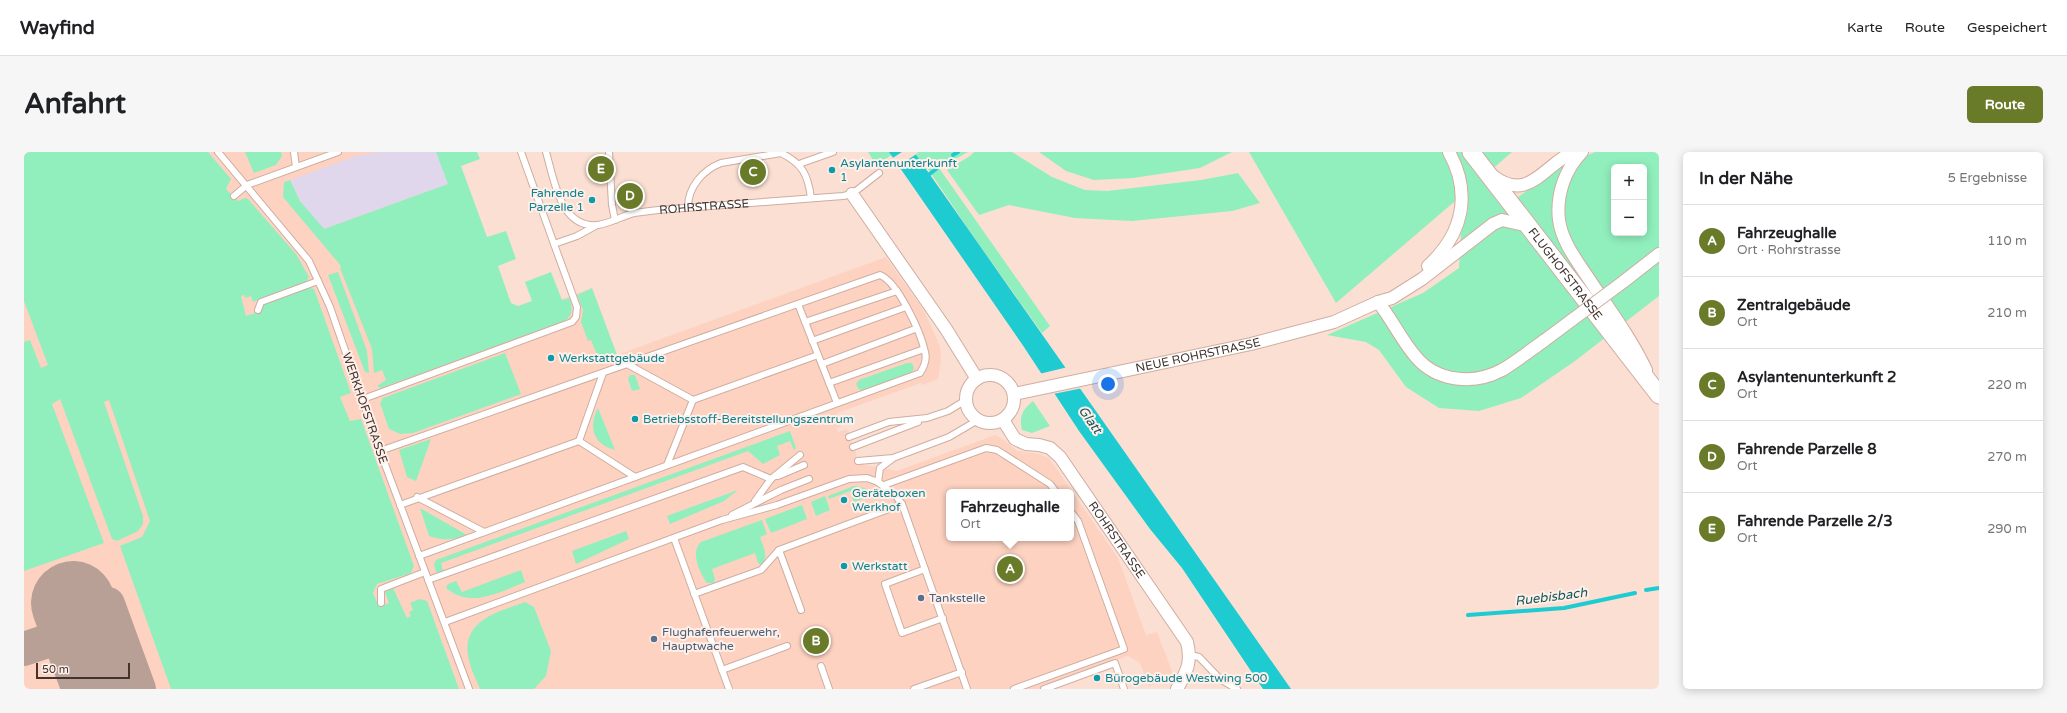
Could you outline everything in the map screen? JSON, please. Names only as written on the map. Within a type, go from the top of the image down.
[{"type":"main road","name":"FLUGHOFSTRASSE","points":[[1471,152],[1655,390]]},
{"type":"street","name":"NEUE ROHRSTRASSE","points":[[1378,302],[1388,292],[1422,271],[1439,256],[1456,228],[1461,216],[1462,188],[1458,172],[1449,152]]},
{"type":"street","points":[[1485,170],[1504,184],[1519,186],[1530,182],[1573,152]]},
{"type":"street","points":[[1582,152],[1564,178],[1560,194],[1559,220],[1569,249],[1637,351],[1655,390]]},
{"type":"street","points":[[852,194],[946,329],[977,379]]},
{"type":"street","name":"NEUE ROHRSTRASSE","points":[[1014,394],[1251,344],[1334,322],[1378,302],[1392,298],[1422,279],[1493,224],[1502,220],[1529,226]]},
{"type":"street","points":[[1378,302],[1417,358],[1430,370],[1447,377],[1470,379],[1502,370],[1545,340],[1659,254]]},
{"type":"street","points":[[989,375],[1002,378],[1008,382],[1014,394],[1014,406],[1011,411],[1003,420],[990,423],[978,420],[970,412],[966,400],[968,388],[977,379],[989,375]]},
{"type":"street","name":"ROHRSTRASSE","points":[[1003,420],[1015,439],[1026,444],[1050,448],[1060,457],[1187,642],[1190,656]]},
{"type":"street","points":[[1178,689],[1187,670],[1190,656]]},
{"type":"lane","name":"WERKHOFSTRASSE","points":[[218,152],[308,260],[318,281],[330,307],[380,451],[469,689]]},
{"type":"lane","points":[[294,152],[296,167]]},
{"type":"lane","points":[[234,196],[247,185],[296,167],[325,154],[338,152]]},
{"type":"lane","points":[[363,399],[572,322],[576,317],[577,307],[521,152]]},
{"type":"lane","name":"ROHRSTRASSE","points":[[546,152],[558,193],[565,210],[574,219],[586,224],[597,225],[633,214],[688,207],[852,194]]},
{"type":"lane","points":[[609,152],[612,205],[615,220]]},
{"type":"lane","points":[[799,164],[833,152]]},
{"type":"lane","points":[[688,207],[688,197],[695,184],[706,172],[721,163],[781,153],[799,164],[809,182],[811,198]]},
{"type":"lane","points":[[852,194],[879,174]]},
{"type":"lane","points":[[554,244],[577,236],[597,225]]},
{"type":"lane","points":[[380,451],[880,275],[888,278],[897,291],[906,307],[926,353],[924,366],[920,373],[419,556]]},
{"type":"lane","points":[[258,310],[261,302],[318,281]]},
{"type":"lane","points":[[805,322],[897,291]]},
{"type":"lane","points":[[798,304],[837,403]]},
{"type":"lane","points":[[812,341],[906,307]]},
{"type":"lane","points":[[822,364],[915,328]]},
{"type":"lane","points":[[829,383],[924,348]]},
{"type":"lane","points":[[667,465],[693,400],[818,355]]},
{"type":"lane","points":[[627,364],[693,400]]},
{"type":"lane","points":[[579,441],[603,373]]},
{"type":"lane","points":[[853,448],[948,411],[966,400]]},
{"type":"lane","points":[[849,437],[889,422],[927,418]]},
{"type":"lane","points":[[858,461],[893,458],[949,437],[978,420]]},
{"type":"lane","points":[[579,441],[635,477]]},
{"type":"lane","points":[[400,505],[417,497],[579,441]]},
{"type":"lane","points":[[881,484],[986,448],[997,450],[1050,484],[1054,489]]},
{"type":"lane","points":[[754,503],[771,479],[800,455]]},
{"type":"lane","points":[[881,484],[880,468],[893,458]]},
{"type":"lane","points":[[428,580],[743,467],[771,479],[804,465]]},
{"type":"lane","points":[[445,622],[722,520],[777,505],[849,479],[867,478],[881,484],[895,495],[902,504],[968,689]]},
{"type":"lane","points":[[722,520],[754,503],[809,479]]},
{"type":"lane","points":[[417,497],[484,532]]},
{"type":"lane","points":[[694,594],[761,570],[779,550],[902,504]]},
{"type":"lane","points":[[1014,689],[1124,649],[1078,521],[1074,516]]},
{"type":"lane","points":[[674,538],[729,689]]},
{"type":"lane","points":[[779,550],[801,610]]},
{"type":"lane","points":[[925,569],[885,584],[902,633],[942,618]]},
{"type":"lane","points":[[381,603],[380,590],[425,572]]},
{"type":"lane","points":[[722,670],[787,646]]},
{"type":"lane","points":[[1190,656],[1198,657],[1220,679],[1237,689]]},
{"type":"lane","points":[[1044,689],[1115,663],[1124,689]]},
{"type":"lane","points":[[821,666],[829,689]]},
{"type":"lane","points":[[914,689],[962,672]]},
{"type":"shaded area","points":[[24,152],[446,152],[508,319],[592,288],[617,355],[886,257],[924,311],[940,346],[941,360],[938,379],[922,385],[921,383],[837,413],[841,426],[837,428],[838,432],[847,429],[860,464],[897,471],[995,435],[1004,440],[1017,451],[1039,454],[1049,458],[1070,489],[946,489],[946,541],[1074,541],[1074,494],[1118,558],[1146,635],[1157,632],[1173,674],[1170,678],[1149,686],[1140,663],[1128,656],[1037,689],[24,689]]},
{"type":"shaded area","points":[[380,152],[436,152],[448,184],[323,229],[300,201],[290,180],[356,156]]},
{"type":"green space","points":[[24,152],[208,152],[231,179],[226,189],[238,201],[245,198],[248,199],[296,254],[309,277],[306,282],[253,302],[251,296],[245,298],[244,295],[241,296],[246,316],[261,311],[264,304],[308,287],[314,289],[351,393],[340,397],[350,421],[361,419],[414,566],[411,573],[377,584],[373,593],[379,607],[389,603],[385,592],[393,588],[407,618],[411,616],[409,612],[413,610],[410,603],[420,599],[427,601],[459,689],[171,689],[120,546],[142,537],[150,521],[109,400],[104,402],[143,516],[143,524],[138,531],[117,541],[112,539],[60,399],[52,404],[104,543],[24,571],[24,342],[30,340],[41,368],[48,365],[24,301]]},
{"type":"green space","points":[[245,152],[281,152],[282,156],[276,165],[254,173]]},
{"type":"green space","points":[[436,152],[477,152],[480,159],[461,166],[487,237],[506,231],[516,259],[498,266],[511,303],[518,306],[532,301],[525,282],[551,272],[562,300],[570,298],[572,311],[569,317],[564,321],[381,388],[377,386],[386,380],[382,370],[374,373],[372,349],[340,268],[341,266],[283,197],[284,182],[290,180],[300,201],[324,229],[448,184]]},
{"type":"green space","points":[[868,152],[896,152],[876,165]]},
{"type":"green space","points":[[912,152],[968,152],[939,168],[1050,326],[1042,333],[971,233],[928,169]]},
{"type":"green space","points":[[974,152],[1012,152],[1052,177],[1085,190],[1107,191],[1201,180],[1238,173],[1260,203],[1232,211],[1132,221],[1075,218],[1009,205],[979,215],[947,170]]},
{"type":"green space","points":[[1039,152],[1232,152],[1200,168],[1133,178],[1094,180],[1066,171]]},
{"type":"green space","points":[[1249,152],[1512,152],[1482,178],[1504,207],[1561,167],[1595,152],[1659,152],[1659,296],[1575,361],[1521,398],[1479,411],[1439,408],[1406,387],[1379,350],[1366,342],[1327,335],[1423,293],[1459,268],[1461,234],[1468,210],[1468,190],[1336,303]]},
{"type":"green space","points":[[338,272],[367,351],[369,373],[365,372],[328,275]]},
{"type":"green space","points":[[592,288],[617,355],[617,359],[601,365],[591,340],[588,341],[581,322],[583,310],[577,295]]},
{"type":"green space","points":[[505,353],[521,394],[413,433],[400,434],[389,429],[380,403],[383,398]]},
{"type":"green space","points":[[907,363],[912,363],[914,368],[912,372],[862,391],[856,384],[859,380]]},
{"type":"green space","points":[[630,375],[635,375],[640,389],[632,391],[628,379]]},
{"type":"green space","points":[[1033,401],[1050,426],[1032,433],[1022,430],[1021,417],[1026,407]]},
{"type":"green space","points":[[598,408],[615,450],[602,444],[594,434],[593,422]]},
{"type":"green space","points":[[790,431],[796,448],[794,450],[790,441],[777,446],[780,455],[763,464],[748,451],[441,563],[444,574],[436,572],[434,564],[436,560]]},
{"type":"green space","points":[[431,439],[416,481],[407,477],[399,450]]},
{"type":"green space","points":[[854,486],[865,488],[873,495],[854,502],[850,491],[829,499],[828,496]]},
{"type":"green space","points":[[738,490],[724,501],[670,524],[667,516]]},
{"type":"green space","points":[[825,496],[830,510],[816,516],[811,502]]},
{"type":"green space","points":[[802,505],[807,519],[771,533],[765,519]]},
{"type":"green space","points":[[420,508],[467,535],[448,539],[439,539],[429,536]]},
{"type":"green space","points":[[762,520],[767,534],[760,537],[765,555],[762,565],[758,563],[755,553],[712,569],[715,579],[714,583],[707,583],[701,573],[696,556],[696,551],[701,542]]},
{"type":"green space","points":[[626,531],[629,539],[576,564],[572,551]]},
{"type":"green space","points":[[521,570],[525,582],[485,597],[465,597],[446,588],[448,584],[456,581],[462,592]]},
{"type":"green space","points":[[525,602],[534,607],[551,651],[546,676],[534,689],[480,689],[469,660],[467,647],[470,636],[475,627],[483,620],[493,614]]},
{"type":"water","name":"Glatt","points":[[889,152],[914,152],[1291,689],[1263,689],[1182,568],[1150,529],[1079,431],[1024,347]]},
{"type":"pier","points":[[902,152],[918,153],[897,167],[891,159]]},
{"type":"pier","points":[[1068,367],[1083,388],[1053,394],[1039,374]]},
{"type":"waterway","points":[[953,155],[958,152]]},
{"type":"waterway","points":[[927,176],[936,169]]},
{"type":"waterway","name":"Ruebisbach","points":[[1646,590],[1659,588]]},
{"type":"waterway","name":"Ruebisbach","points":[[1468,615],[1564,608],[1635,593]]},
{"type":"taxiway","points":[[108,604],[139,689]]},
{"type":"taxiway","points":[[24,649],[83,629]]},
{"type":"runway","points":[[73,603],[105,689]]},
{"type":"place","name":"Fahrende Parzelle 2/3","points":[[601,169]]},
{"type":"place","name":"Asylantenunterkunft 1","points":[[832,170]]},
{"type":"place","name":"Asylantenunterkunft 2","points":[[753,172]]},
{"type":"place","name":"Fahrende Parzelle 8","points":[[630,196]]},
{"type":"place","name":"Fahrende Parzelle 1","points":[[592,200]]},
{"type":"place","name":"Werkstattgebäude","points":[[551,358]]},
{"type":"place","name":"Betriebsstoff-Bereitstellungszentrum","points":[[635,419]]},
{"type":"place","name":"Geräteboxen Werkhof","points":[[844,500]]},
{"type":"place","name":"Werkstatt","points":[[844,566]]},
{"type":"place","name":"Fahrzeughalle","points":[[1010,569]]},
{"type":"place","name":"Tankstelle","points":[[921,598]]},
{"type":"place","name":"Flughafenfeuerwehr, Hauptwache","points":[[654,639]]},
{"type":"place","name":"Zentralgebäude","points":[[816,641]]},
{"type":"place","name":"Bürogebäude Westwing 500","points":[[1097,678]]}]
